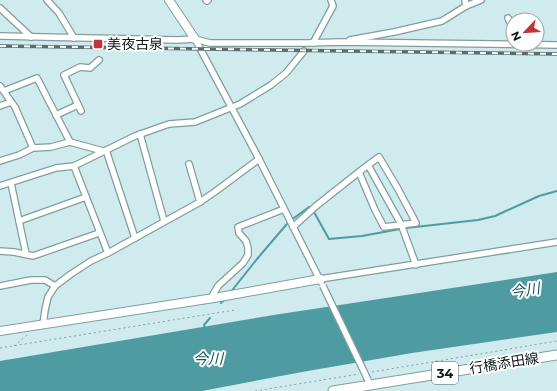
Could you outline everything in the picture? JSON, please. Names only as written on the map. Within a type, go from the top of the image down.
[{"type":"main road","name":"行橋添田線","points":[[333,391],[557,355]]},
{"type":"street","points":[[47,0],[59,13],[74,38]]},
{"type":"street","points":[[170,0],[201,49],[259,159],[322,283],[370,385]]},
{"type":"street","points":[[313,43],[333,6],[331,0]]},
{"type":"street","points":[[465,0],[466,6]]},
{"type":"street","points":[[340,42],[442,21],[466,6],[481,0]]},
{"type":"street","points":[[0,8],[31,37]]},
{"type":"street","points":[[0,36],[177,40],[195,39],[210,43],[340,42],[505,44]]},
{"type":"street","points":[[545,45],[557,45]]},
{"type":"street","points":[[0,186],[56,168],[74,166],[140,134],[169,124],[195,122],[231,108],[271,85],[286,73],[304,51]]},
{"type":"street","points":[[81,112],[64,75],[80,67],[90,68],[99,60]]},
{"type":"street","points":[[4,91],[37,78],[70,142]]},
{"type":"street","points":[[0,86],[15,108],[33,148]]},
{"type":"street","points":[[0,106],[11,102]]},
{"type":"street","points":[[56,115],[78,105]]},
{"type":"street","points":[[140,134],[164,221]]},
{"type":"street","points":[[0,161],[33,148],[52,147],[70,142],[105,150]]},
{"type":"street","points":[[105,150],[136,238]]},
{"type":"street","points":[[293,226],[316,206],[359,172],[379,157],[416,223],[384,227],[359,172]]},
{"type":"street","points":[[39,325],[48,297],[55,286],[86,263],[108,253],[200,202],[259,159]]},
{"type":"street","points":[[189,164],[200,202]]},
{"type":"street","points":[[368,165],[401,224],[416,265]]},
{"type":"street","points":[[74,166],[108,253]]},
{"type":"street","points":[[11,183],[26,254]]},
{"type":"street","points":[[19,221],[86,197]]},
{"type":"street","points":[[212,298],[218,286],[243,264],[248,255],[246,241],[239,233],[238,227],[284,208]]},
{"type":"street","points":[[0,251],[33,256],[99,233]]},
{"type":"street","points":[[0,331],[235,294],[322,283],[416,265],[557,242]]},
{"type":"street","points":[[0,286],[31,280],[45,280],[55,286]]},
{"type":"path","points":[[0,348],[235,310]]},
{"type":"path","points":[[13,346],[39,325]]},
{"type":"path","points":[[370,372],[557,342]]},
{"type":"path","points":[[255,391],[362,374]]},
{"type":"water","name":"今川","points":[[557,272],[557,332],[412,353],[202,391],[0,391],[0,361],[280,314]]},
{"type":"waterway","points":[[406,228],[478,220],[495,216],[539,196],[557,191]]},
{"type":"waterway","points":[[230,293],[286,225],[309,207]]},
{"type":"waterway","points":[[314,212],[329,239],[362,236],[400,229]]},
{"type":"waterway","points":[[221,303],[225,299]]},
{"type":"waterway","points":[[205,328],[204,325],[210,318]]},
{"type":"railway","points":[[0,46],[557,54]]},
{"type":"place","name":"美夜古泉","points":[[98,44]]}]
